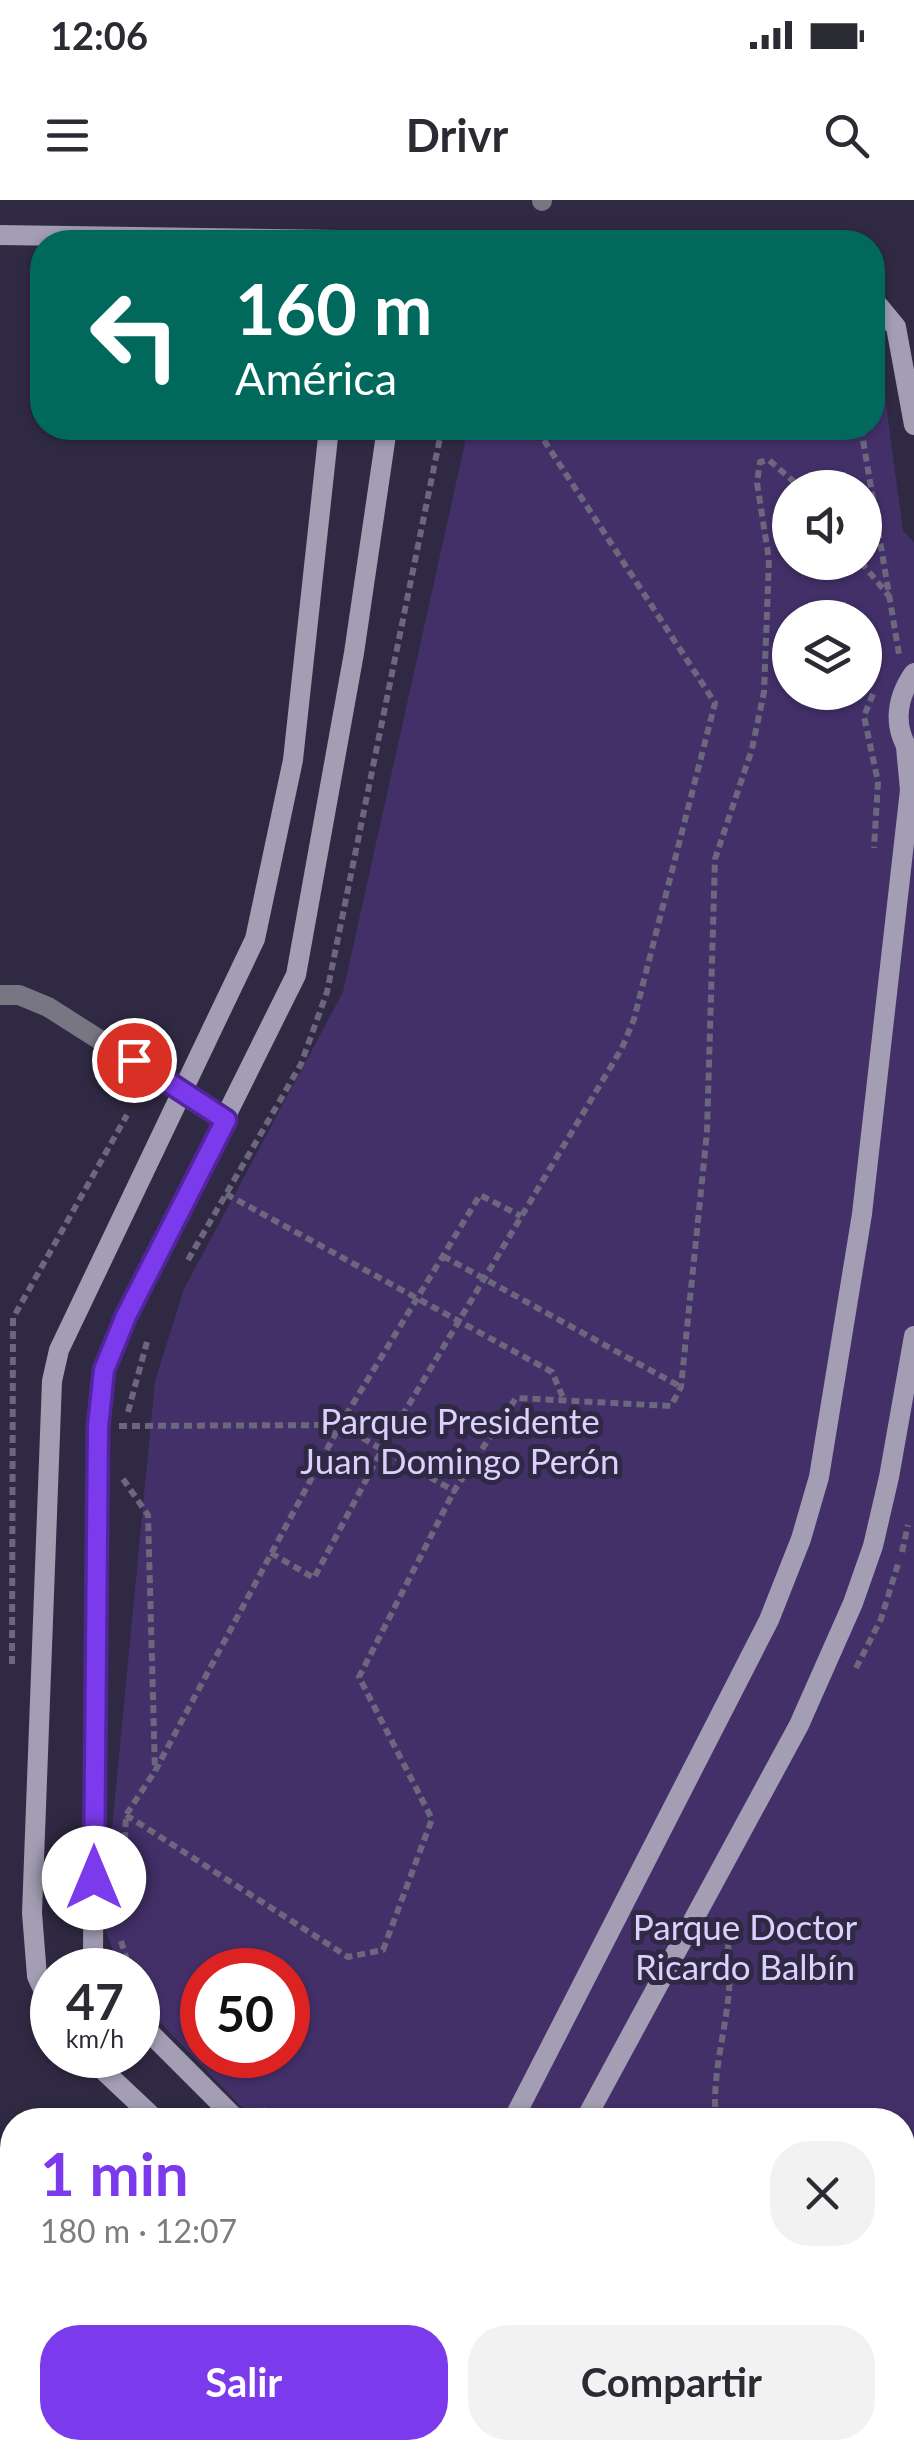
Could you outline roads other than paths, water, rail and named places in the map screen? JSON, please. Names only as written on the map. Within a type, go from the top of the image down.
[{"type":"main road","points":[[0,235],[30,235]]},
{"type":"main road","points":[[885,314],[896,327],[914,424]]},
{"type":"main road","points":[[35,1948],[32,1912],[52,1381],[59,1350],[255,939],[293,760],[328,440]]},
{"type":"main road","points":[[93,1948],[98,1427],[104,1370],[126,1316],[296,975],[354,653],[385,440]]},
{"type":"main road","points":[[519,2108],[768,1620],[801,1539],[819,1477],[862,1214],[910,790],[910,752],[898,709],[902,690],[914,673]]},
{"type":"main road","points":[[592,2108],[799,1725],[853,1603],[885,1494],[914,1336]]},
{"type":"main road","points":[[160,2043],[225,2108]]},
{"type":"main road","points":[[111,2078],[143,2108]]},
{"type":"street","points":[[0,996],[20,995],[48,1007],[226,1120]]},
{"type":"park label","name":"Parque Presidente Juan Domingo Perón","points":[[460,1442]]},
{"type":"park label","name":"Parque Doctor Ricardo Balbín","points":[[745,1948]]}]
